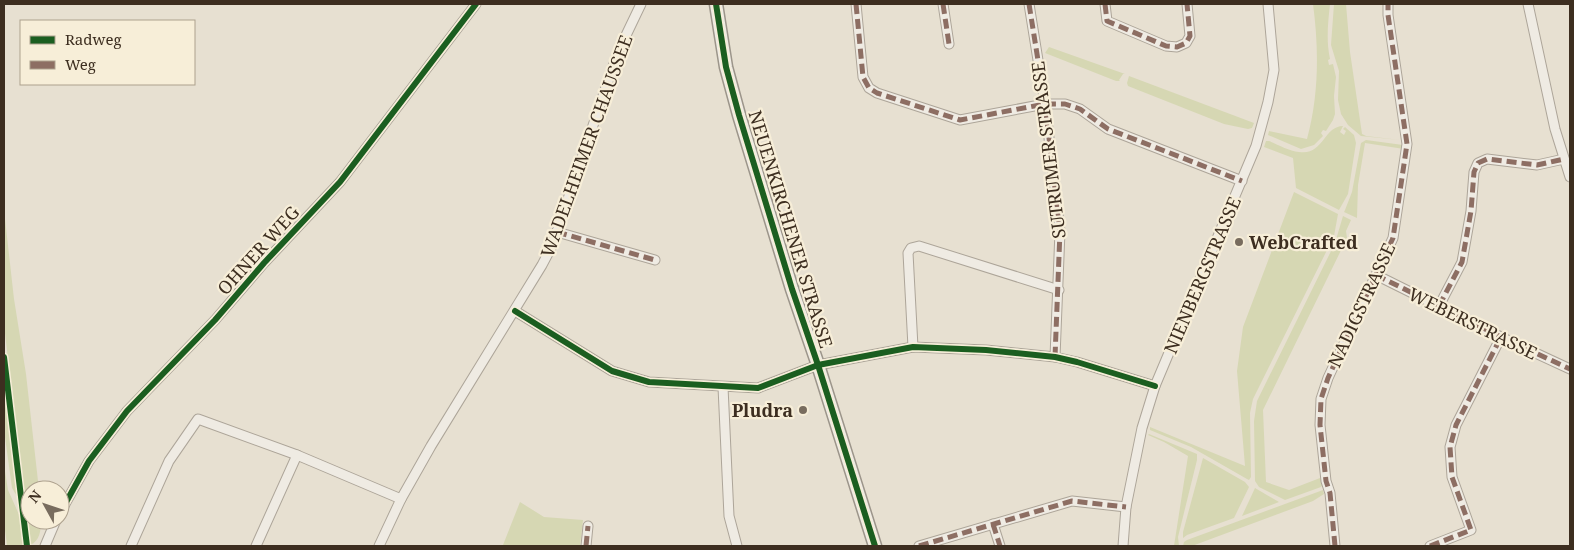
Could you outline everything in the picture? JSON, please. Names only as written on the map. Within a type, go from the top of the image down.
[{"type":"street","name":"OHNER WEG","points":[[70,494],[88,461],[127,412],[215,320],[340,182],[476,4]]},
{"type":"street","name":"WADELHEIMER CHAUSSEE","points":[[379,546],[401,499],[431,446],[515,311],[542,265],[558,232],[618,52],[641,4]]},
{"type":"street","name":"NEUENKIRCHENER STRASSE","points":[[716,4],[726,67],[739,115],[792,289],[875,546]]},
{"type":"street","points":[[856,4],[863,77],[869,88],[877,93],[960,120],[1045,104],[1065,104],[1080,109],[1108,129],[1242,181]]},
{"type":"street","points":[[943,4],[949,44]]},
{"type":"street","name":"SUTRUMER STRASSE","points":[[1029,4],[1045,104],[1060,231],[1055,357]]},
{"type":"street","points":[[1105,4],[1107,21],[1166,46],[1177,47],[1186,43],[1190,36],[1187,4]]},
{"type":"street","name":"NIENBERGSTRASSE","points":[[1123,546],[1126,507],[1142,428],[1155,386],[1256,146],[1268,102],[1274,70],[1268,4]]},
{"type":"street","name":"NADIGSTRASSE","points":[[1335,546],[1330,493],[1326,481],[1320,425],[1321,399],[1328,378],[1393,238],[1406,144],[1388,4]]},
{"type":"street","points":[[1528,4],[1555,129],[1570,177]]},
{"type":"street","points":[[1439,306],[1462,262],[1474,172],[1478,163],[1487,159],[1537,165],[1564,159]]},
{"type":"street","points":[[558,232],[655,260]]},
{"type":"street","points":[[913,347],[908,253],[912,248],[919,246],[1059,290]]},
{"type":"street","name":"WEBERSTRASSE","points":[[1376,275],[1570,370]]},
{"type":"street","points":[[515,311],[612,371],[649,382],[758,388],[818,365],[913,347],[986,350],[1055,357],[1155,386]]},
{"type":"street","points":[[1430,546],[1471,530],[1452,477],[1450,447],[1456,425],[1501,337]]},
{"type":"street","points":[[723,387],[729,516],[737,546]]},
{"type":"street","points":[[131,546],[169,461],[198,419],[296,455],[401,499]]},
{"type":"street","points":[[256,546],[296,455]]},
{"type":"street","points":[[919,546],[1072,501],[1126,507]]},
{"type":"street","points":[[993,524],[1000,546]]},
{"type":"street","points":[[586,546],[588,526]]},
{"type":"street","points":[[45,546],[52,530]]},
{"type":"green space","points":[[1313,4],[1330,4],[1328,38],[1330,59],[1328,60],[1329,65],[1333,64],[1336,77],[1335,114],[1326,131],[1323,130],[1321,133],[1323,136],[1314,145],[1301,149],[1268,135],[1269,131],[1307,139],[1314,106],[1317,72]]},
{"type":"green space","points":[[1334,4],[1346,4],[1350,52],[1362,134],[1400,140],[1361,136],[1348,125],[1341,114],[1338,100],[1339,71],[1331,45]]},
{"type":"green space","points":[[1049,47],[1125,74],[1123,74],[1120,81],[1116,81],[1045,53]]},
{"type":"green space","points":[[1129,76],[1254,123],[1252,128],[1248,129],[1224,124],[1128,86]]},
{"type":"green space","points":[[1343,126],[1340,132],[1344,135],[1346,131],[1343,129],[1345,127],[1354,135],[1356,143],[1348,194],[1339,210],[1296,188],[1293,158],[1264,147],[1266,141],[1269,141],[1292,150],[1307,152],[1318,146],[1331,131]]},
{"type":"green space","points":[[1366,140],[1403,145],[1404,149],[1365,143],[1358,185],[1357,218],[1344,212],[1352,192],[1361,143]]},
{"type":"green space","points":[[1294,192],[1338,214],[1334,236],[1253,399],[1250,413],[1251,477],[1249,480],[1191,447],[1150,430],[1150,427],[1245,466],[1237,371],[1243,327]]},
{"type":"green space","points":[[4,210],[38,480],[22,480],[4,325]]},
{"type":"green space","points":[[1343,216],[1351,220],[1346,231],[1347,238],[1263,410],[1266,482],[1289,490],[1320,478],[1323,484],[1321,487],[1285,500],[1259,487],[1255,481],[1254,421],[1257,401],[1335,243]]},
{"type":"green space","points":[[4,375],[20,501],[12,488],[4,430]]},
{"type":"green space","points":[[1149,434],[1197,454],[1178,537],[1179,546],[1174,546],[1188,456]]},
{"type":"green space","points":[[1203,458],[1245,482],[1249,487],[1234,518],[1183,538],[1183,532]]},
{"type":"green space","points":[[4,465],[8,490],[20,517],[20,530],[22,530],[24,545],[7,545],[4,523]]},
{"type":"green space","points":[[1255,488],[1279,502],[1242,516]]},
{"type":"green space","points":[[1323,490],[1324,494],[1313,501],[1192,546],[1183,546],[1187,540]]},
{"type":"green space","points":[[520,502],[544,517],[583,520],[580,546],[504,546]]},
{"type":"green space","points":[[28,530],[40,530],[36,541],[30,545]]},
{"type":"marked path","points":[[856,4],[863,77],[869,88],[877,93],[960,120],[1045,104],[1065,104],[1080,109],[1108,129],[1242,181]]},
{"type":"marked path","points":[[943,4],[949,44]]},
{"type":"marked path","points":[[1029,4],[1045,104],[1060,231],[1055,357]]},
{"type":"marked path","points":[[1105,4],[1107,21],[1166,46],[1177,47],[1186,43],[1190,36],[1187,4]]},
{"type":"marked path","points":[[1335,546],[1330,493],[1326,481],[1320,425],[1321,399],[1328,378],[1393,238],[1407,144],[1388,4]]},
{"type":"marked path","points":[[1439,306],[1462,262],[1471,211],[1474,172],[1478,163],[1487,159],[1537,165],[1564,159]]},
{"type":"marked path","points":[[557,232],[655,260]]},
{"type":"marked path","points":[[1376,275],[1570,369]]},
{"type":"marked path","points":[[1430,546],[1471,530],[1452,477],[1450,447],[1456,425],[1501,337]]},
{"type":"marked path","points":[[919,546],[1072,501],[1126,507]]},
{"type":"marked path","points":[[993,524],[1000,546]]},
{"type":"marked path","points":[[586,546],[588,526]]},
{"type":"cycle path","points":[[70,495],[89,461],[127,411],[215,320],[264,263],[340,182],[476,4]]},
{"type":"cycle path","points":[[716,4],[726,67],[739,115],[792,289],[875,546]]},
{"type":"cycle path","points":[[515,311],[612,371],[649,382],[758,388],[818,365],[913,347],[986,350],[1055,357],[1155,386]]},
{"type":"cycle path","points":[[4,357],[27,546]]},
{"type":"place","name":"WebCrafted","points":[[1239,242]]},
{"type":"place","name":"Pludra","points":[[803,410]]}]
